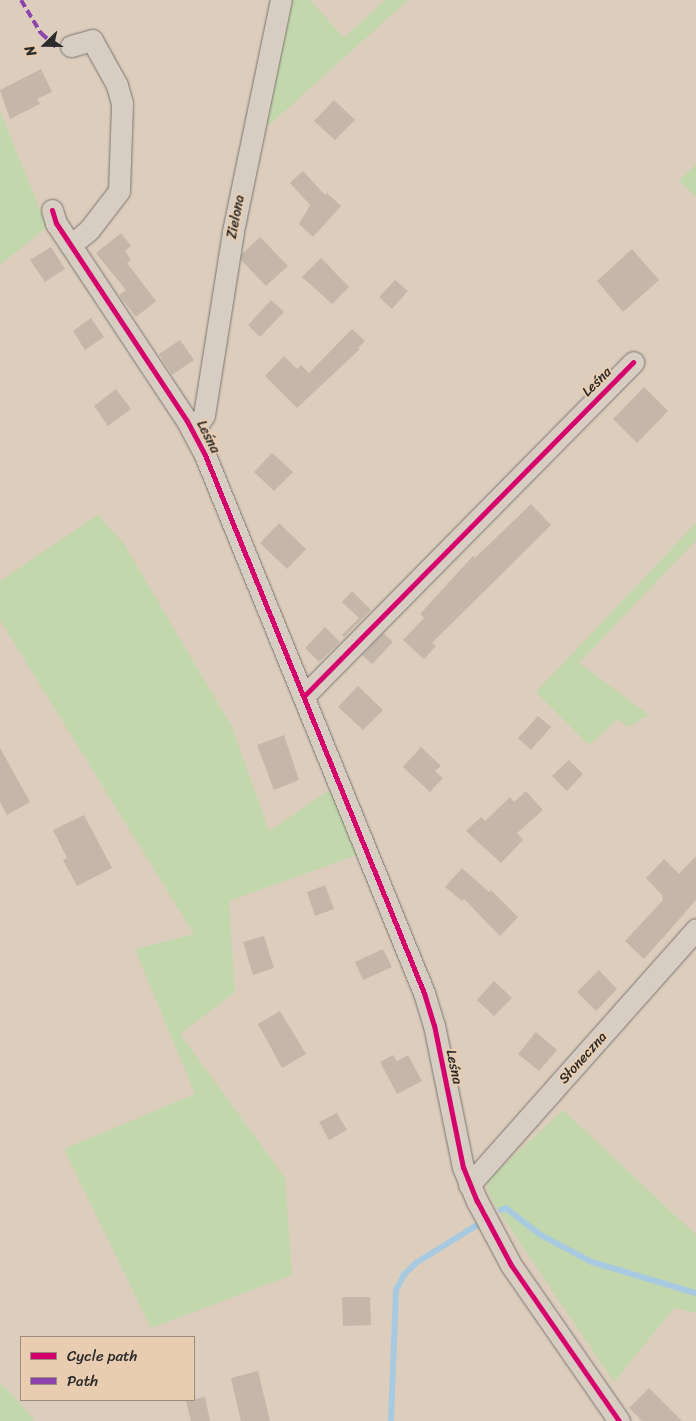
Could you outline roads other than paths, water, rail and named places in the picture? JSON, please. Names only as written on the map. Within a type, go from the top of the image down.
[{"type":"street","name":"Zielona","points":[[193,432],[204,415],[233,231],[281,0]]},
{"type":"street","points":[[71,245],[99,218],[119,191],[122,122],[119,91],[92,40],[72,46]]},
{"type":"street","name":"Leśna","points":[[52,210],[71,245],[193,432],[304,696],[427,1002],[469,1185],[511,1265],[619,1421]]},
{"type":"street","name":"Leśna","points":[[304,696],[633,362]]},
{"type":"street","name":"Słoneczna","points":[[469,1185],[696,929]]},
{"type":"waterway","points":[[501,1210],[506,1208],[541,1235],[592,1262],[696,1293]]},
{"type":"waterway","points":[[391,1421],[396,1290],[404,1275],[416,1263],[476,1226]]}]
